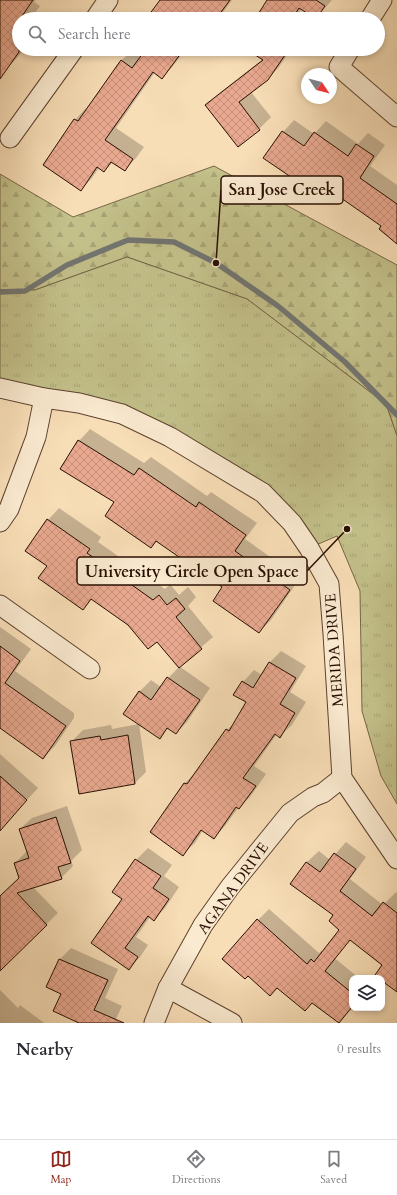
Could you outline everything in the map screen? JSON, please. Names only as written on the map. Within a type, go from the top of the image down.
[{"type":"street","points":[[100,12],[108,0]]},
{"type":"street","points":[[374,12],[382,0]]},
{"type":"street","points":[[10,138],[69,56]]},
{"type":"street","points":[[346,56],[339,67],[397,117]]},
{"type":"street","name":"MERIDA DRIVE","points":[[0,388],[44,398],[79,403],[122,414],[170,437],[263,493],[292,523],[309,548],[329,584],[334,634],[342,778]]},
{"type":"street","points":[[0,522],[9,509],[36,437],[44,398]]},
{"type":"street","points":[[0,605],[90,669]]},
{"type":"street","points":[[342,778],[397,859]]},
{"type":"street","name":"AGANA DRIVE","points":[[154,1023],[168,988],[203,925],[230,887],[290,813],[313,797],[323,793],[342,778]]},
{"type":"street","points":[[168,988],[232,1023]]},
{"type":"green space","points":[[214,166],[397,265],[397,436],[386,404],[247,299],[127,257],[35,290],[0,290],[0,174],[73,217]]},
{"type":"green space","points":[[127,257],[247,299],[386,404],[397,436],[397,804],[381,776],[362,711],[360,591],[337,536],[309,548],[292,523],[170,437],[0,388],[0,290],[35,290]]},
{"type":"building","points":[[0,0],[33,0],[25,12],[12,12],[12,56],[16,56],[0,79]]},
{"type":"building","points":[[160,0],[230,0],[221,12],[151,12]]},
{"type":"building","points":[[267,0],[316,0],[325,6],[321,12],[305,12],[299,8],[296,12],[259,12]]},
{"type":"building","points":[[141,56],[179,56],[162,79],[153,72],[105,140],[133,159],[125,171],[111,162],[104,172],[97,167],[81,191],[43,165],[74,119],[78,121],[121,60],[132,68]]},
{"type":"building","points":[[257,56],[284,56],[268,80],[239,102],[260,130],[238,147],[205,105],[263,60]]},
{"type":"building","points":[[282,131],[304,146],[314,132],[348,156],[356,144],[374,156],[360,178],[397,204],[397,244],[379,229],[381,226],[314,179],[307,188],[263,158]]},
{"type":"building","points":[[78,440],[134,475],[139,468],[196,507],[199,502],[246,535],[235,551],[290,590],[259,633],[213,601],[222,587],[156,541],[151,548],[105,516],[114,502],[60,469]]},
{"type":"building","points":[[47,519],[90,549],[87,553],[153,600],[159,595],[167,605],[176,598],[185,609],[176,617],[202,649],[179,668],[157,642],[148,649],[128,625],[91,599],[83,610],[38,578],[47,566],[25,551]]},
{"type":"building","points":[[0,646],[20,661],[5,683],[66,726],[43,759],[0,728]]},
{"type":"building","points":[[269,662],[296,678],[280,704],[295,713],[280,738],[275,734],[243,778],[256,786],[239,809],[236,807],[214,839],[201,830],[183,856],[150,832],[184,783],[187,784],[226,729],[229,731],[246,702],[233,695],[242,681],[253,688]]},
{"type":"building","points":[[167,677],[200,700],[176,734],[167,728],[160,739],[123,714],[139,691],[151,700]]},
{"type":"building","points":[[128,735],[135,784],[79,794],[70,741],[100,736],[101,740]]},
{"type":"building","points":[[0,776],[27,800],[0,831]]},
{"type":"building","points":[[56,817],[71,863],[58,867],[62,879],[17,893],[47,925],[0,971],[0,896],[19,878],[14,863],[29,858],[19,829]]},
{"type":"building","points":[[334,853],[356,869],[340,891],[372,916],[383,902],[397,913],[397,992],[385,983],[385,975],[375,975],[382,965],[350,940],[325,971],[349,991],[349,1011],[339,1023],[312,1003],[305,1011],[277,988],[270,996],[248,976],[245,979],[222,959],[257,919],[307,964],[311,959],[314,962],[339,930],[329,921],[333,915],[290,884],[306,862],[320,872]]},
{"type":"building","points":[[135,859],[161,876],[153,888],[169,899],[154,921],[148,916],[125,948],[138,957],[129,970],[91,943],[122,899],[112,892]]},
{"type":"building","points":[[59,959],[108,980],[94,1010],[124,1023],[79,1023],[53,1011],[61,994],[46,987]]},
{"type":"waterway","points":[[0,292],[25,291],[67,265],[128,240],[174,242],[216,263],[278,306],[345,362],[397,415]]},
{"type":"place","name":"San Jose Creek","points":[[216,263]]},
{"type":"place","name":"University Circle Open Space","points":[[347,529]]}]
